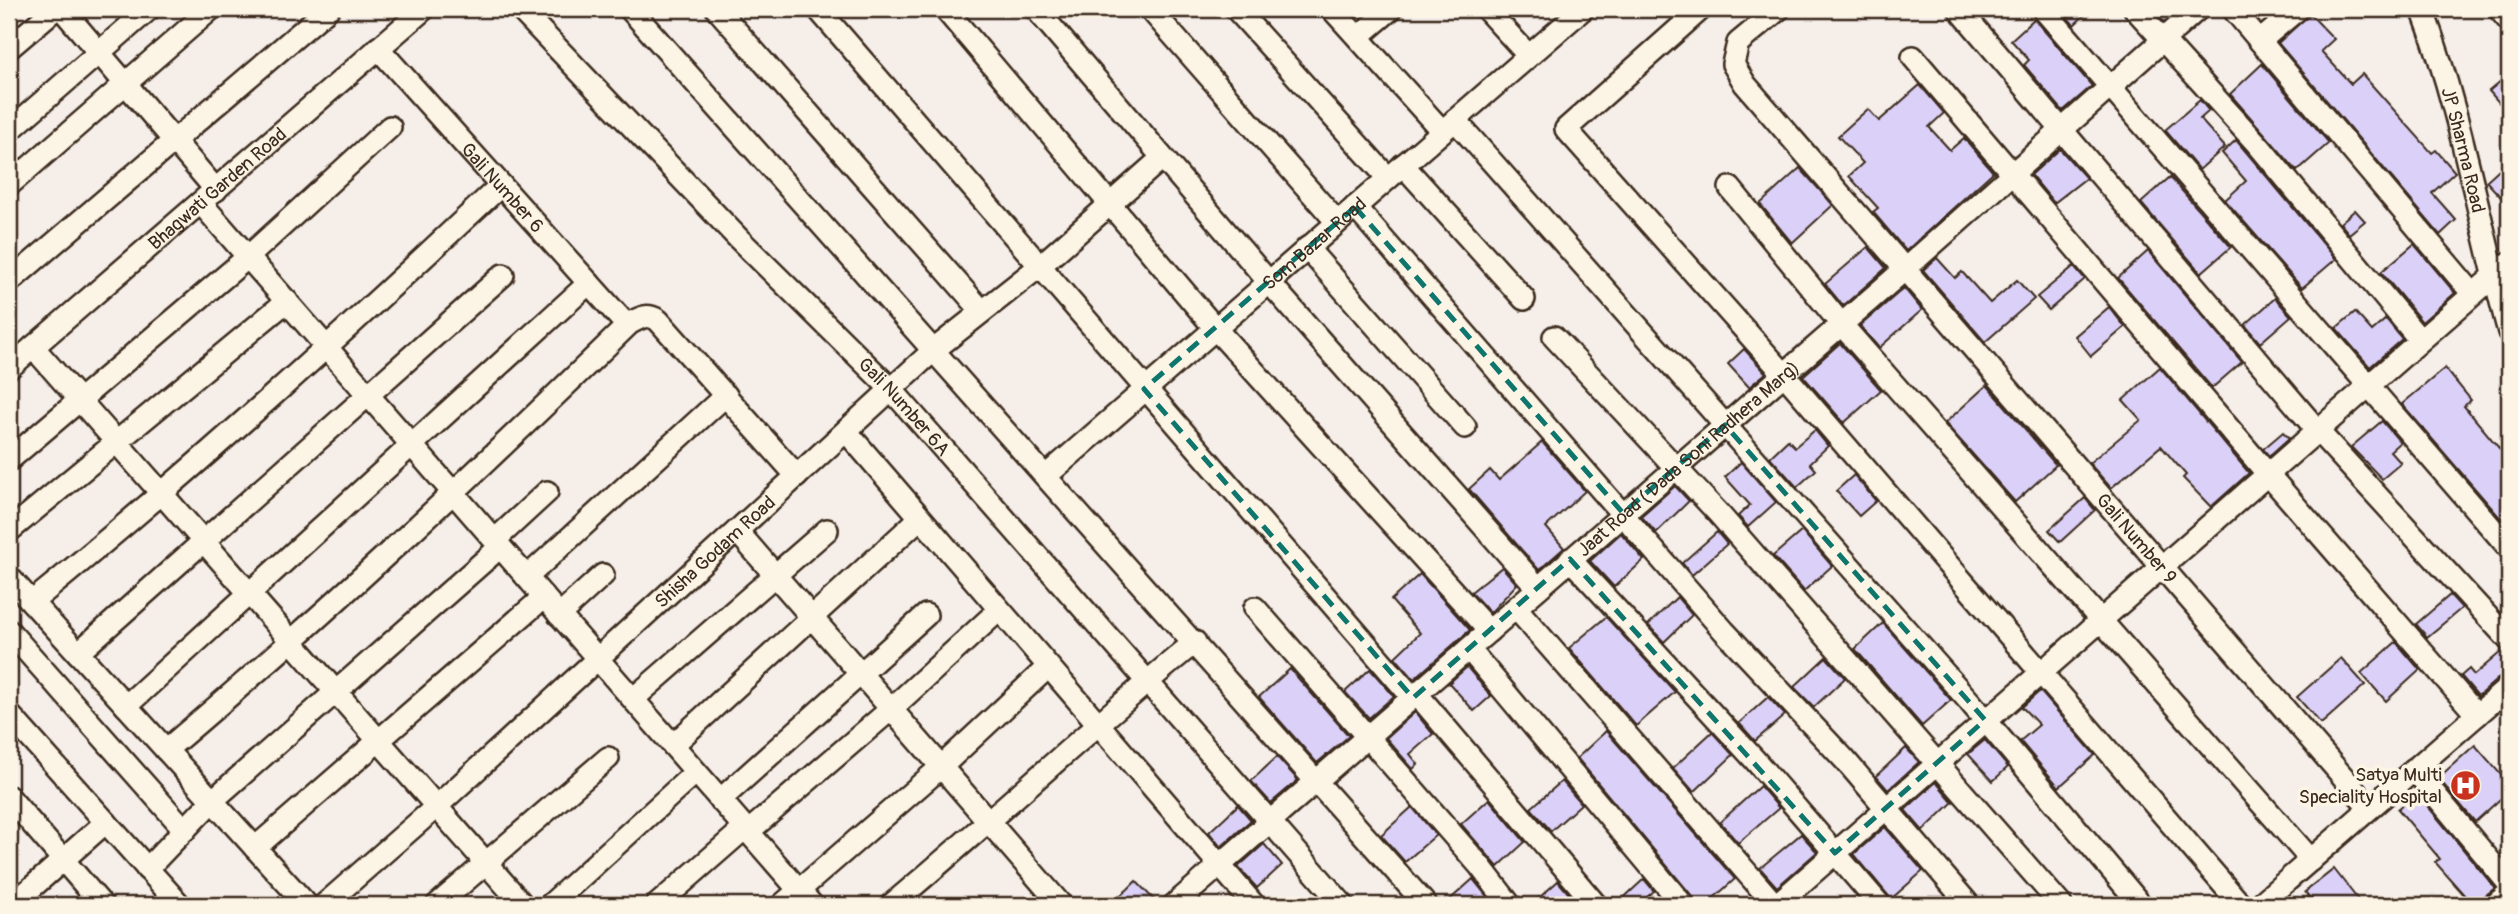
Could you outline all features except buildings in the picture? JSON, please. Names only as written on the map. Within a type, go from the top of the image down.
[{"type":"street","points":[[9,48],[55,9]]},
{"type":"street","points":[[62,9],[174,142],[248,257],[806,898]]},
{"type":"street","points":[[9,131],[149,9]]},
{"type":"street","points":[[9,186],[211,9]]},
{"type":"street","points":[[9,282],[328,9]]},
{"type":"street","name":"Bhagwati Garden Road","points":[[11,361],[33,347],[424,9]]},
{"type":"street","name":"Gali Number 6A","points":[[520,9],[739,239],[891,389],[1343,905]]},
{"type":"street","points":[[630,9],[1318,780],[1426,905]]},
{"type":"street","points":[[717,9],[982,311]]},
{"type":"street","points":[[818,9],[1144,389],[1596,905]]},
{"type":"street","points":[[945,9],[1214,327],[1489,631]]},
{"type":"street","points":[[1036,9],[1268,281],[1538,588]]},
{"type":"street","points":[[1150,9],[1337,222]]},
{"type":"street","points":[[1236,9],[1524,299]]},
{"type":"street","points":[[1332,9],[1448,126],[1725,425],[1985,720],[2141,905]]},
{"type":"street","points":[[1358,37],[1391,9]]},
{"type":"street","points":[[1486,9],[1528,55]]},
{"type":"street","name":"Som Bazar Road","points":[[1045,476],[1583,9]]},
{"type":"street","points":[[1701,9],[1566,129],[1784,374],[2241,905]]},
{"type":"street","name":"Gali Number 9","points":[[1779,9],[1738,43],[1733,64],[1745,84],[2160,568],[2370,808]]},
{"type":"street","points":[[1959,9],[2317,430],[2509,640]]},
{"type":"street","points":[[2043,9],[2509,548]]},
{"type":"street","points":[[2135,9],[2259,146],[2420,340]]},
{"type":"street","name":"Jaat Road ( Dada Soni Radhera Marg)","points":[[1174,905],[1272,823],[1570,559],[2112,89],[2198,9]]},
{"type":"street","points":[[2233,9],[2473,295]]},
{"type":"street","points":[[2260,41],[2298,9]]},
{"type":"street","name":"JP Sharma Road","points":[[2422,9],[2447,80],[2493,277],[2509,332]]},
{"type":"street","points":[[2499,9],[2509,21]]},
{"type":"street","name":"Gali Number 6","points":[[378,48],[622,320],[630,323]]},
{"type":"street","points":[[1913,57],[2268,475],[2477,715]]},
{"type":"street","points":[[9,460],[81,402],[248,257],[390,127]]},
{"type":"street","name":"Shisha Godam Road","points":[[324,905],[436,807],[935,349],[1040,266],[1162,158]]},
{"type":"street","points":[[32,602],[163,495],[327,349],[501,185]]},
{"type":"street","points":[[1730,188],[1841,324],[2311,860]]},
{"type":"street","points":[[1355,207],[1724,631],[1886,808],[1969,905]]},
{"type":"street","points":[[1307,248],[1465,428]]},
{"type":"street","points":[[1516,608],[1775,905],[1985,720],[2042,676],[2100,620],[2509,263]]},
{"type":"street","points":[[78,653],[503,275]]},
{"type":"street","points":[[126,706],[589,283]]},
{"type":"street","points":[[9,531],[118,444],[286,301]]},
{"type":"street","points":[[166,750],[292,643],[454,494],[630,323],[646,315],[658,320],[797,476]]},
{"type":"street","points":[[1554,337],[1675,468],[2061,905]]},
{"type":"street","points":[[33,347],[523,905]]},
{"type":"street","points":[[527,578],[726,395]]},
{"type":"street","points":[[846,431],[1254,905]]},
{"type":"street","points":[[147,869],[212,802],[497,544],[547,492]]},
{"type":"street","points":[[673,745],[813,620],[920,518]]},
{"type":"street","points":[[633,699],[827,530]]},
{"type":"street","points":[[737,531],[1060,905]]},
{"type":"street","points":[[1570,559],[1745,749],[1880,905]]},
{"type":"street","points":[[559,615],[603,575]]},
{"type":"street","points":[[9,577],[307,905]]},
{"type":"street","points":[[255,848],[544,597]]},
{"type":"street","points":[[1255,608],[1480,866],[1510,905]]},
{"type":"street","points":[[657,905],[890,710],[999,610]]},
{"type":"street","points":[[720,800],[926,615]]},
{"type":"street","points":[[9,631],[185,830]]},
{"type":"street","points":[[891,905],[989,824],[1096,723],[1195,642]]},
{"type":"street","points":[[1469,649],[1683,905]]},
{"type":"street","points":[[782,905],[806,898],[1048,667]]},
{"type":"street","points":[[2259,905],[2509,687]]},
{"type":"street","points":[[9,714],[180,905]]},
{"type":"street","points":[[437,905],[608,758]]},
{"type":"street","points":[[2414,769],[2509,884]]},
{"type":"street","points":[[550,905],[696,772]]},
{"type":"street","points":[[9,797],[102,905]]},
{"type":"street","points":[[10,905],[106,822]]},
{"type":"street","points":[[2495,905],[2509,892]]},
{"type":"highlighted area","points":[[1355,207],[1623,513],[1725,425],[1985,720],[1835,853],[1570,559],[1413,698],[1144,389]]},
{"type":"place","name":"Satya Multi Speciality Hospital","points":[[2465,785]]}]
